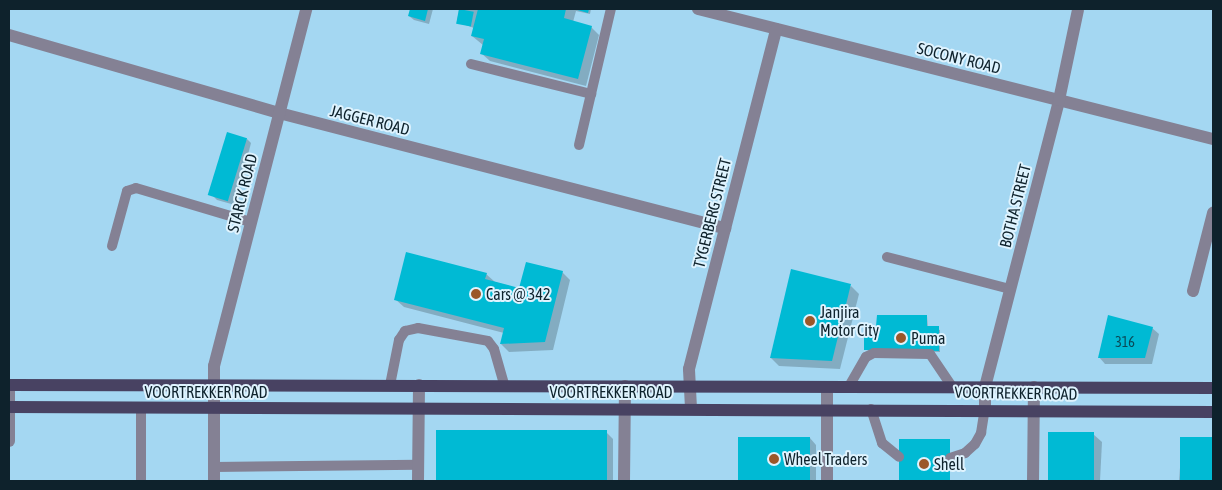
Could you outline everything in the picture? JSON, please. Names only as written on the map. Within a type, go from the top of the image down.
[{"type":"main road","name":"VOORTREKKER ROAD","points":[[9,386],[504,385],[828,388],[1213,388]]},
{"type":"main road","name":"VOORTREKKER ROAD","points":[[9,407],[827,408],[1213,412]]},
{"type":"street","name":"STARCK ROAD","points":[[214,481],[214,366],[306,9]]},
{"type":"street","name":"SOCONY ROAD","points":[[698,9],[1213,139]]},
{"type":"street","name":"BOTHA STREET","points":[[984,409],[985,387],[1059,100],[1078,10]]},
{"type":"street","name":"TYGERBERG STREET","points":[[691,408],[689,369],[776,28]]},
{"type":"street","name":"JAGGER ROAD","points":[[9,35],[279,113],[725,228]]},
{"type":"street","points":[[1193,291],[1213,213]]},
{"type":"street","points":[[418,385],[418,481]]},
{"type":"street","points":[[9,386],[9,441]]},
{"type":"street","points":[[624,481],[626,386]]},
{"type":"street","points":[[1033,481],[1034,387]]},
{"type":"street","points":[[827,481],[828,388]]},
{"type":"lane","points":[[579,145],[611,9]]},
{"type":"lane","points":[[471,64],[591,94]]},
{"type":"lane","points":[[112,246],[125,196],[128,191],[136,188],[251,222]]},
{"type":"lane","points":[[887,257],[1010,289]]},
{"type":"lane","points":[[390,385],[399,340],[405,331],[418,328],[488,341],[494,349],[504,385]]},
{"type":"lane","points":[[848,388],[866,356],[874,353],[930,354],[952,387]]},
{"type":"lane","points":[[141,408],[141,481]]},
{"type":"lane","points":[[871,409],[882,443],[899,457]]},
{"type":"lane","points":[[950,458],[965,453],[975,444],[981,433],[984,409]]},
{"type":"lane","points":[[214,467],[418,465]]},
{"type":"building","points":[[410,9],[428,9],[425,21],[408,16]]},
{"type":"building","points":[[459,9],[474,12],[471,27],[456,24]]},
{"type":"building","points":[[478,9],[566,9],[564,18],[592,26],[578,79],[480,54],[484,39],[471,36]]},
{"type":"building","points":[[574,9],[589,9],[588,13]]},
{"type":"building","points":[[227,132],[247,138],[228,201],[208,195]]},
{"type":"building","name":"Cars @ 342","points":[[406,252],[487,273],[485,279],[519,288],[526,262],[563,271],[545,342],[500,344],[504,328],[394,300]]},
{"type":"building","name":"Janjira Motor City","points":[[791,269],[851,284],[832,361],[770,358]]},
{"type":"building","name":"Puma","points":[[877,315],[927,315],[927,326],[939,326],[939,351],[864,350],[864,326],[876,326]]},
{"type":"building","points":[[1108,315],[1153,327],[1145,358],[1098,358]]},
{"type":"building","points":[[436,430],[607,430],[607,481],[436,481]]},
{"type":"building","points":[[1048,432],[1094,432],[1094,481],[1048,481]]},
{"type":"building","name":"Wheel Traders","points":[[738,437],[810,437],[810,481],[738,481]]},
{"type":"building","points":[[1180,437],[1213,437],[1213,481],[1180,481]]},
{"type":"building","points":[[899,439],[950,439],[950,481],[899,481]]},
{"type":"place","name":"Cars @ 342","points":[[476,294]]},
{"type":"place","name":"Janjira Motor City","points":[[810,321]]},
{"type":"place","name":"Puma","points":[[901,338]]},
{"type":"place","name":"Wheel Traders","points":[[774,459]]},
{"type":"place","name":"Shell","points":[[924,464]]}]
